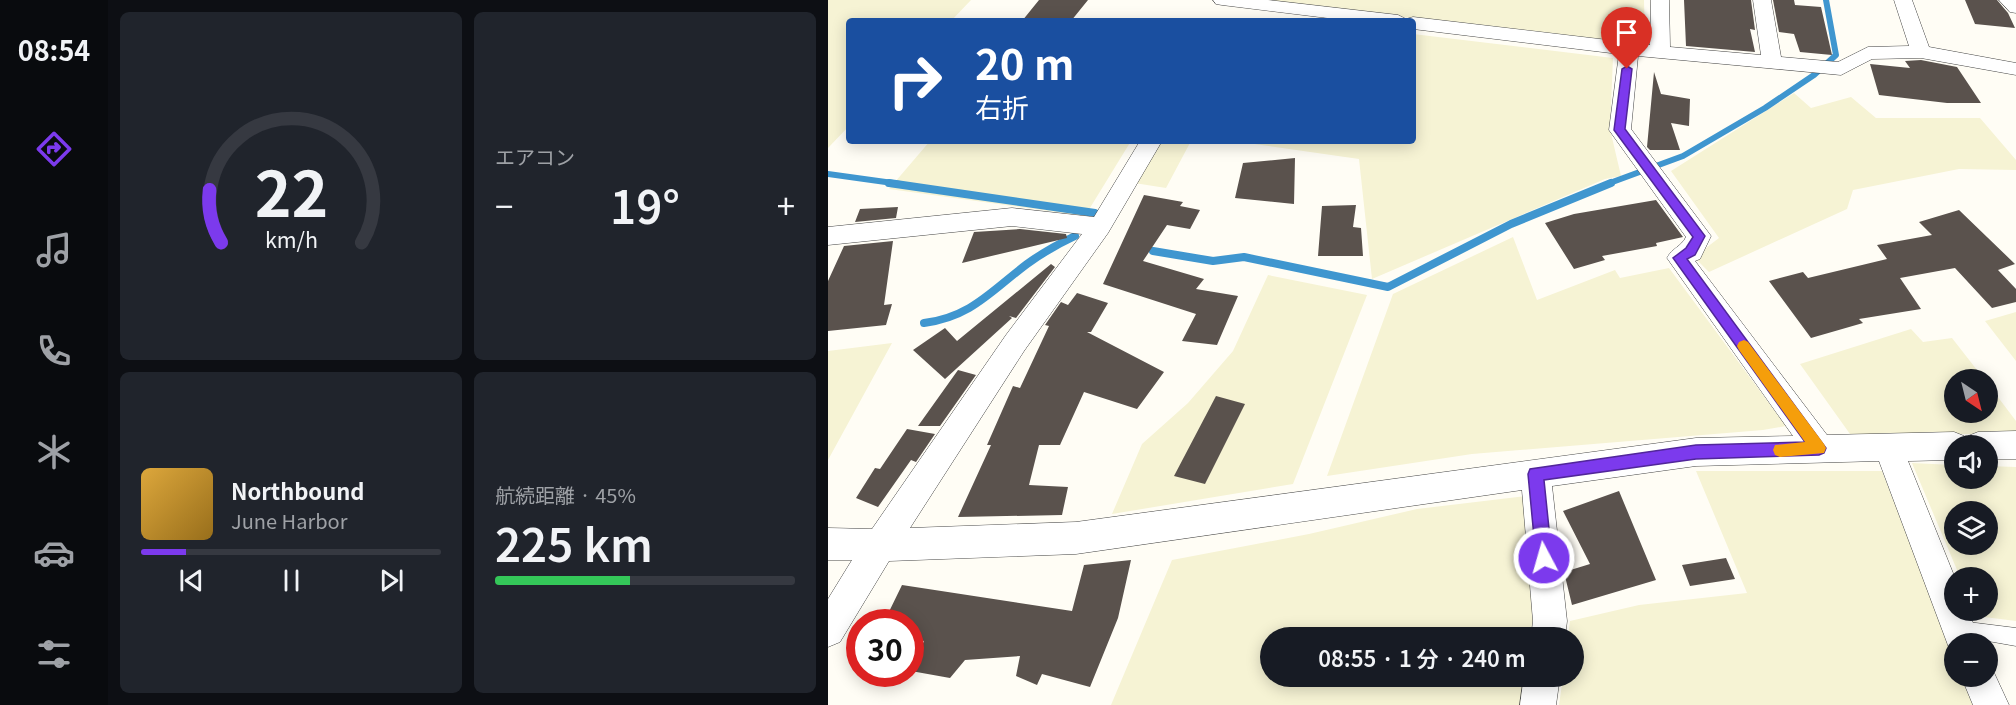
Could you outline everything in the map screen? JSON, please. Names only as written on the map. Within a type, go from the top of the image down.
[{"type":"street","points":[[1223,18],[1230,0],[1374,18]]},
{"type":"street","points":[[1660,0],[1660,52]]},
{"type":"street","points":[[1762,0],[1772,63]]},
{"type":"street","points":[[1903,0],[1921,52]]},
{"type":"street","points":[[2008,0],[2016,8]]},
{"type":"street","points":[[1416,23],[1629,49],[1841,69],[1868,53],[1921,52],[2016,69]]},
{"type":"street","points":[[1629,49],[1620,130],[1699,236],[1691,252],[1679,258],[1819,448]]},
{"type":"street","points":[[828,630],[880,545],[1015,343],[1100,227],[1148,144]]},
{"type":"street","points":[[828,236],[1012,217],[1100,227]]},
{"type":"street","points":[[1998,445],[2016,445]]},
{"type":"street","points":[[828,544],[880,545],[1076,538],[1696,452],[1944,446]]},
{"type":"street","points":[[1888,447],[1960,633]]},
{"type":"street","points":[[1536,474],[1549,627]]},
{"type":"street","points":[[1538,705],[1540,687]]},
{"type":"street","points":[[1983,687],[1991,705]]},
{"type":"lane","points":[[1998,637],[2016,637]]},
{"type":"shaded area","points":[[828,0],[971,0],[954,18],[846,18],[846,129],[828,148]]},
{"type":"shaded area","points":[[1257,0],[1644,0],[1645,45],[1416,18]]},
{"type":"shaded area","points":[[1416,34],[1613,58],[1610,129],[1621,176],[1605,179],[1372,279],[1359,159],[1255,144],[1416,144]]},
{"type":"shaded area","points":[[1794,93],[1811,108],[1851,97],[1876,118],[1980,118],[2016,160],[2016,170],[1959,169],[1853,190],[1847,209],[1709,272],[1694,257],[1719,238],[1671,171]]},
{"type":"shaded area","points":[[927,144],[1129,144],[1085,216],[889,189]]},
{"type":"shaded area","points":[[1153,144],[1189,144],[1166,188],[1128,182]]},
{"type":"shaded area","points":[[1513,237],[1537,300],[1615,270],[1620,278],[1669,268],[1786,426],[1763,430],[1472,454],[1327,476],[1393,294]]},
{"type":"shaded area","points":[[1268,275],[1367,295],[1293,484],[1112,514],[1142,444],[1188,403],[1233,351]]},
{"type":"shaded area","points":[[2016,312],[2016,361],[1985,321]]},
{"type":"shaded area","points":[[1911,329],[1923,342],[1952,338],[1976,369],[1944,369],[1944,423],[1998,423],[1998,397],[2016,421],[2016,434],[1850,434],[1800,364]]},
{"type":"shaded area","points":[[892,343],[828,460],[828,351]]},
{"type":"shaded area","points":[[1912,463],[1944,465],[1944,489],[1998,489],[1998,466],[2016,467],[2016,621],[1998,619],[1998,567],[1956,567],[1951,555],[1998,555],[1998,501],[1944,501],[1944,539]]},
{"type":"shaded area","points":[[1696,471],[1882,471],[1945,633],[1944,687],[1967,687],[1975,705],[1559,705],[1562,687],[1584,687],[1584,627],[1569,627],[1570,621],[1639,605],[1747,593]]},
{"type":"shaded area","points":[[1526,496],[1533,627],[1260,627],[1260,687],[1526,687],[1523,705],[1111,705],[1172,560],[1309,534],[1417,509]]},
{"type":"building","points":[[1039,0],[1088,0],[1073,18],[1024,18]]},
{"type":"building","points":[[1684,0],[1751,0],[1755,30],[1750,29],[1755,52],[1686,46]]},
{"type":"building","points":[[1773,0],[1794,0],[1795,5],[1821,7],[1832,55],[1800,52],[1794,34],[1779,32]]},
{"type":"building","points":[[1965,0],[1997,0],[2008,13],[2015,28],[1975,24]]},
{"type":"building","points":[[1921,60],[1957,67],[1981,103],[1947,103],[1879,95],[1870,64],[1910,68],[1905,61]]},
{"type":"building","points":[[1654,72],[1661,94],[1690,99],[1689,126],[1671,123],[1680,150],[1650,150],[1647,147]]},
{"type":"building","points":[[1295,158],[1294,204],[1235,198],[1243,163]]},
{"type":"building","points":[[1144,195],[1183,202],[1180,206],[1200,210],[1190,229],[1167,225],[1143,261],[1204,279],[1196,289],[1238,296],[1217,345],[1182,341],[1196,314],[1103,284]]},
{"type":"building","points":[[1656,200],[1683,237],[1656,243],[1657,246],[1602,256],[1605,260],[1574,269],[1545,223],[1574,214]]},
{"type":"building","points":[[1356,205],[1353,227],[1361,228],[1363,256],[1318,256],[1322,206]]},
{"type":"building","points":[[898,207],[896,218],[855,222],[860,209]]},
{"type":"building","points":[[1959,210],[2015,264],[1998,270],[2016,289],[2016,302],[1992,308],[1955,268],[1900,278],[1921,309],[1859,319],[1863,323],[1811,338],[1769,281],[1803,272],[1808,278],[1887,259],[1877,245],[1932,235],[1919,222]]},
{"type":"building","points":[[1020,229],[1066,234],[1067,238],[962,263],[974,232]]},
{"type":"building","points":[[893,241],[884,305],[892,304],[886,325],[828,331],[828,281],[844,246]]},
{"type":"building","points":[[1051,264],[1055,267],[1016,318],[1009,316],[1012,318],[945,379],[913,350],[945,328],[957,341]]},
{"type":"building","points":[[1077,293],[1108,303],[1091,332],[1087,332],[1164,372],[1137,409],[1084,392],[1060,445],[1039,445],[1029,485],[1068,487],[1062,515],[958,517],[991,445],[987,445],[1013,386],[1020,388],[1049,326],[1045,325],[1061,302],[1068,305]]},
{"type":"building","points":[[958,370],[976,375],[940,426],[918,426]]},
{"type":"building","points":[[1216,396],[1245,404],[1205,484],[1174,476]]},
{"type":"building","points":[[907,429],[935,434],[916,462],[911,460],[878,507],[856,498],[875,468],[880,469]]},
{"type":"building","points":[[1619,491],[1656,580],[1572,605],[1564,572],[1590,564],[1563,511]]},
{"type":"building","points":[[1726,558],[1735,579],[1690,586],[1682,565]]},
{"type":"building","points":[[1131,560],[1118,618],[1090,687],[1042,674],[1037,685],[1016,676],[1020,656],[965,660],[950,678],[924,673],[924,609],[890,609],[902,585],[1072,611],[1084,565]]},
{"type":"waterway","points":[[1607,184],[1683,156],[1765,108],[1814,75],[1836,55],[1826,0]]},
{"type":"waterway","points":[[828,174],[900,184]]},
{"type":"waterway","points":[[889,183],[1095,213]]},
{"type":"waterway","points":[[1153,251],[1213,261],[1244,257],[1388,287],[1511,224],[1611,183]]},
{"type":"waterway","points":[[924,323],[940,320],[968,309],[1033,260],[1075,236]]},
{"type":"slow traffic","points":[[1744,346],[1819,448],[1780,450]]},
{"type":"route","points":[[1544,558],[1536,474],[1696,452],[1819,448],[1679,258],[1691,252],[1699,236],[1620,130],[1627,69]]}]
